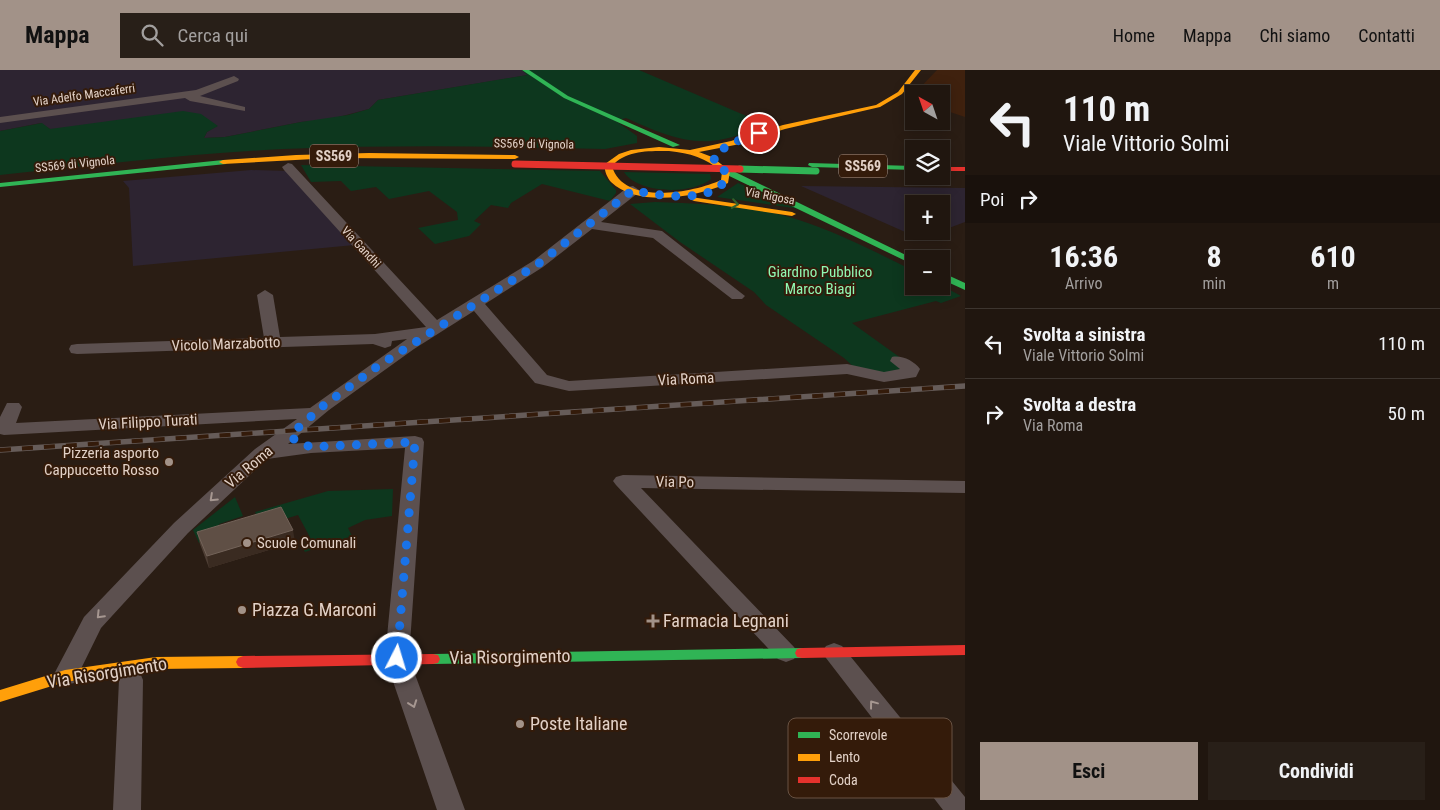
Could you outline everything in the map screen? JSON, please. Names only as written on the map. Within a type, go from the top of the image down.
[{"type":"main road","points":[[525,70],[566,97],[688,152],[714,161],[726,171],[725,181],[712,190],[691,195],[670,196],[633,190],[613,180],[609,175],[608,166],[610,162],[622,154],[648,149],[688,152],[732,143],[783,127],[878,106],[900,93],[918,70]]},
{"type":"main road","points":[[645,132],[652,142],[648,149]]},
{"type":"main road","points":[[714,161],[715,154],[720,149],[732,143]]},
{"type":"main road","name":"SS569 di Vignola","points":[[0,185],[154,170],[278,161],[515,160],[814,168],[905,168]]},
{"type":"main road","name":"SS569 di Vignola","points":[[814,168],[905,174]]},
{"type":"main road","points":[[950,169],[965,169]]},
{"type":"main road","name":"Via Rigosa","points":[[726,171],[905,258]]},
{"type":"main road","points":[[950,175],[965,175]]},
{"type":"main road","name":"Via Rigosa","points":[[670,196],[775,210],[816,220],[862,237]]},
{"type":"main road","points":[[950,280],[965,287]]},
{"type":"main road","name":"Via Risorgimento","points":[[0,696],[65,676],[156,663],[965,650]]},
{"type":"street","points":[[234,79],[242,70]]},
{"type":"street","name":"Via Adelfo Maccaferri","points":[[0,120],[171,98],[211,89],[234,79],[233,92],[244,112],[209,100],[171,98]]},
{"type":"street","name":"Via Gandhi","points":[[288,167],[434,328]]},
{"type":"street","name":"Via Roma","points":[[65,676],[92,623],[181,528],[262,453],[291,434],[400,350],[538,264],[633,190]]},
{"type":"street","points":[[590,224],[657,234],[737,296]]},
{"type":"street","points":[[265,295],[273,342]]},
{"type":"street","name":"Via Roma","points":[[476,303],[541,379],[569,386],[847,369],[884,377],[910,373],[911,369],[898,361]]},
{"type":"street","name":"Vicolo Marzabotto","points":[[77,349],[375,339],[434,328]]},
{"type":"street","name":"Vicolo Marzabotto","points":[[375,339],[400,350]]},
{"type":"street","name":"Via Filippo Turati","points":[[13,407],[4,429],[315,414]]},
{"type":"street","points":[[291,434],[295,441],[311,447]]},
{"type":"street","points":[[262,453],[311,447],[415,442],[397,658],[451,810]]},
{"type":"street","name":"Via Po","points":[[786,653],[623,481],[965,487]]},
{"type":"street","points":[[834,652],[886,718]]},
{"type":"street","name":"Via Risorgimento","points":[[127,810],[131,680]]},
{"type":"street","points":[[949,798],[958,810]]},
{"type":"shaded area","points":[[0,70],[522,70],[528,75],[378,100],[369,109],[327,120],[301,122],[225,137],[204,138],[207,132],[217,126],[50,129],[41,123],[0,131]]},
{"type":"shaded area","points":[[937,70],[965,70],[965,117],[950,112],[950,85],[923,85]]},
{"type":"shaded area","points":[[251,170],[290,171],[365,244],[133,266],[129,188],[123,181]]},
{"type":"shaded area","points":[[801,186],[965,188],[965,222],[950,228],[950,195],[905,195],[905,232]]},
{"type":"green space","points":[[522,70],[639,70],[770,126],[726,139],[700,141],[667,135],[626,118],[616,121],[637,136],[637,143],[605,149],[444,146],[283,149],[176,157],[0,175],[0,131],[42,123],[50,129],[183,111],[201,114],[218,126],[207,132],[204,138],[225,137],[348,115],[369,109],[378,100],[527,75]]},
{"type":"green space","points":[[301,165],[600,171],[616,190],[616,193],[610,201],[542,184],[511,203],[508,208],[491,205],[474,221],[481,224],[469,236],[435,244],[418,228],[458,220],[457,212],[429,191],[389,199],[376,187],[351,191],[341,181],[311,182]]},
{"type":"green space","points":[[624,172],[710,174],[711,179],[691,188],[666,190],[641,185]]},
{"type":"green space","points":[[738,183],[800,209],[717,197]]},
{"type":"green space","name":"Giardino Pubblico Marco Biagi","points":[[655,202],[710,205],[746,208],[782,215],[843,237],[905,267],[905,295],[950,295],[950,290],[961,296],[941,303],[936,301],[852,323],[905,361],[903,369],[882,373],[856,369],[844,358],[766,305],[754,292],[680,242],[630,204]]},
{"type":"green space","points":[[393,489],[392,516],[365,520],[348,528],[352,536],[305,552],[301,545],[312,541],[298,515],[262,526],[255,512],[328,491]]},
{"type":"green space","points":[[235,497],[243,516],[219,524],[224,536],[199,543],[193,530]]},
{"type":"building","points":[[281,507],[293,530],[207,556],[197,532]]},
{"type":"railway","points":[[0,450],[965,386]]},
{"type":"traffic: fast","points":[[525,70],[566,97],[676,145]]},
{"type":"traffic: fast","points":[[0,185],[223,162]]},
{"type":"traffic: fast","points":[[812,165],[905,168]]},
{"type":"traffic: fast","points":[[740,169],[816,171]]},
{"type":"traffic: fast","points":[[726,171],[905,258]]},
{"type":"traffic: fast","points":[[950,280],[965,287]]},
{"type":"traffic: fast","points":[[433,659],[802,653]]},
{"type":"traffic: slow","points":[[688,152],[732,143],[783,127],[878,106],[900,93],[918,70]]},
{"type":"traffic: slow","points":[[648,149],[680,150],[700,155],[718,164],[726,171],[725,181],[700,190],[666,195],[648,194],[620,186],[611,177],[608,166],[621,155],[648,149]]},
{"type":"traffic: slow","points":[[223,162],[332,156],[515,157]]},
{"type":"traffic: slow","points":[[694,199],[792,214]]},
{"type":"traffic: slow","points":[[0,696],[65,676],[156,663],[243,662]]},
{"type":"traffic: jam","points":[[515,164],[740,169]]},
{"type":"traffic: jam","points":[[950,169],[965,169]]},
{"type":"traffic: jam","points":[[802,653],[965,650]]},
{"type":"traffic: jam","points":[[243,662],[433,659]]},
{"type":"place","name":"Pizzeria asporto Cappuccetto Rosso","points":[[169,462]]},
{"type":"place","name":"Scuole Comunali","points":[[247,543]]},
{"type":"place","name":"Piazza G.Marconi","points":[[242,610]]},
{"type":"place","name":"Farmacia Legnani","points":[[653,621]]},
{"type":"place","name":"Poste Italiane","points":[[520,724]]},
{"type":"route","points":[[397,658],[415,442],[311,447],[295,441],[291,434],[323,406],[408,345],[538,264],[633,190],[658,195],[681,196],[704,193],[719,187],[727,176],[722,166],[714,161],[715,154],[732,143],[759,133]]}]
